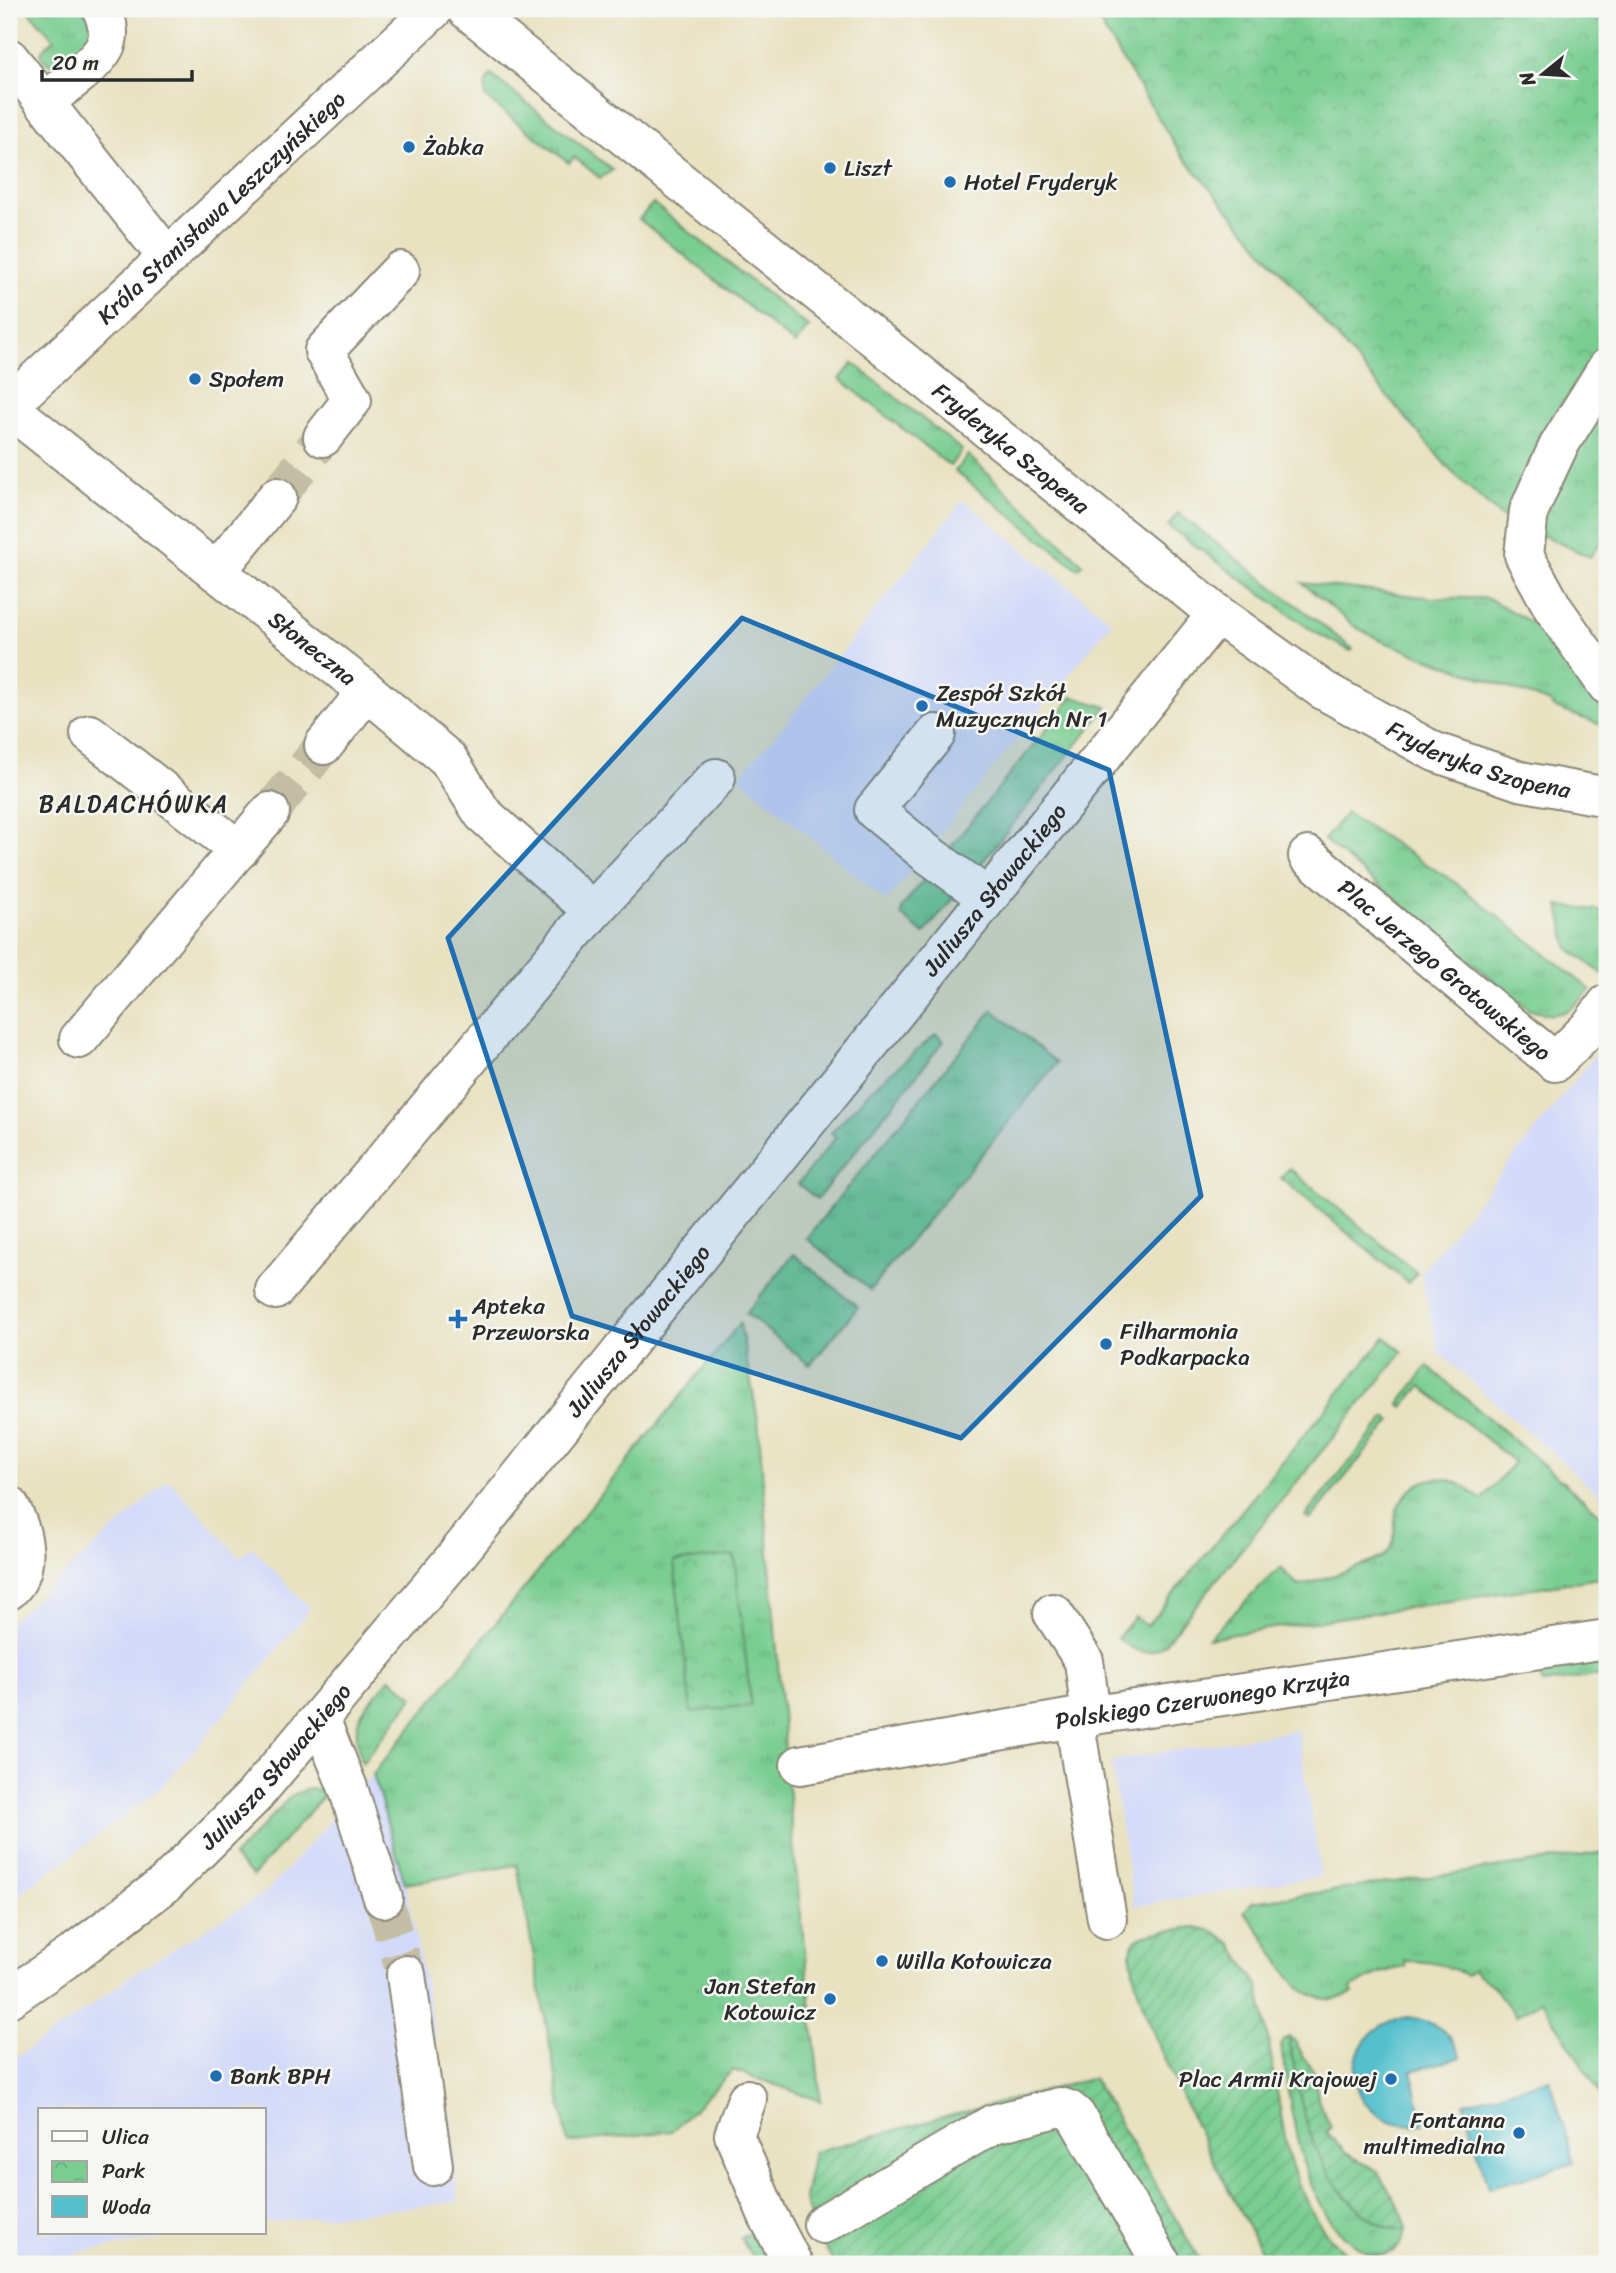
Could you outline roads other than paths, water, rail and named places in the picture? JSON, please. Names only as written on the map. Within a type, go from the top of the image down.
[{"type":"street","points":[[44,102],[100,56],[107,41],[107,22],[102,9]]},
{"type":"street","name":"Króla Stanisława Leszczyńskiego","points":[[9,406],[434,9]]},
{"type":"street","name":"Fryderyka Szopena","points":[[466,9],[1217,614],[1323,690],[1435,752],[1520,780],[1607,797]]},
{"type":"street","points":[[9,58],[168,258]]},
{"type":"street","points":[[323,437],[352,400],[324,351],[400,271]]},
{"type":"street","points":[[1607,369],[1559,445],[1538,490],[1529,511],[1524,555],[1553,608],[1607,685]]},
{"type":"street","name":"Słoneczna","points":[[9,406],[367,691],[448,759],[483,814],[593,911]]},
{"type":"street","points":[[216,572],[276,497]]},
{"type":"street","name":"Juliusza Słowackiego","points":[[9,1998],[73,1954],[165,1884],[254,1797],[470,1540],[1217,614]]},
{"type":"street","points":[[324,745],[367,691]]},
{"type":"street","points":[[90,734],[240,850]]},
{"type":"street","points":[[936,734],[874,810],[925,852],[987,897]]},
{"type":"street","points":[[275,1290],[593,911],[716,778]]},
{"type":"street","points":[[79,1039],[270,812]]},
{"type":"street","name":"Plac Jerzego Grotowskiego","points":[[1308,856],[1555,1062],[1589,1028],[1607,1004]]},
{"type":"street","points":[[9,1505],[19,1522],[23,1545],[22,1568],[14,1586],[9,1590]]},
{"type":"street","points":[[1053,1613],[1084,1661],[1083,1717],[1107,1919]]},
{"type":"street","name":"Polskiego Czerwonego Krzyża","points":[[800,1765],[1083,1717],[1607,1639]]},
{"type":"street","points":[[320,1719],[348,1788],[383,1898]]},
{"type":"street","points":[[406,1975],[433,2166]]},
{"type":"street","points":[[747,2099],[734,2135],[768,2216],[793,2264]]},
{"type":"street","points":[[823,2224],[993,2124],[1060,2108],[1069,2110],[1076,2116],[1162,2264]]},
{"type":"water","points":[[1409,2017],[1426,2021],[1441,2029],[1453,2041],[1461,2057],[1411,2071],[1424,2124],[1397,2123],[1376,2113],[1362,2098],[1356,2079],[1357,2059],[1366,2040],[1383,2025]]},
{"type":"water","name":"Fontanna multimedialna","points":[[1550,2079],[1574,2163],[1488,2188],[1464,2103]]},
{"type":"tunnel","points":[[277,497],[323,437]]},
{"type":"tunnel","points":[[270,812],[324,745]]},
{"type":"tunnel","points":[[383,1898],[406,1975]]},
{"type":"place","name":"Żabka","points":[[409,147]]},
{"type":"place","name":"Liszt","points":[[830,168]]},
{"type":"place","name":"Hotel Fryderyk","points":[[950,182]]},
{"type":"place","name":"Społem","points":[[195,379]]},
{"type":"place","name":"Zespół Szkół Muzycznych Nr 1","points":[[922,706]]},
{"type":"place","name":"Apteka Przeworska","points":[[458,1319]]},
{"type":"place","name":"Filharmonia Podkarpacka","points":[[1106,1344]]},
{"type":"place","name":"Willa Kotowicza","points":[[882,1961]]},
{"type":"place","name":"Jan Stefan Kotowicz","points":[[830,1999]]},
{"type":"place","name":"Bank BPH","points":[[216,2076]]},
{"type":"place","name":"Plac Armii Krajowej","points":[[1391,2079]]},
{"type":"place","name":"Fontanna multimedialna","points":[[1519,2133]]},
{"type":"district","name":"BALDACHÓWKA","points":[[134,804]]}]
